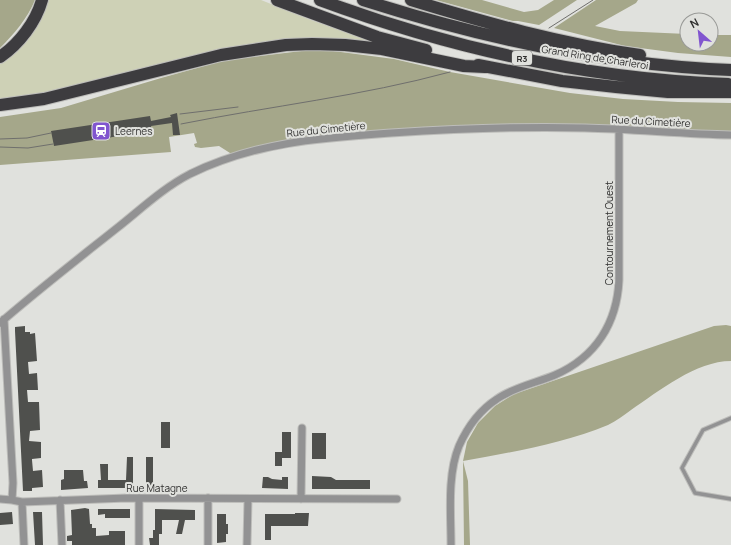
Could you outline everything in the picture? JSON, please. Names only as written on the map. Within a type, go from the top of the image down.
[{"type":"highway","points":[[0,57],[7,52],[24,34],[38,13],[42,0]]},
{"type":"highway","points":[[277,0],[377,36],[485,66],[562,81],[616,87],[668,92],[731,92]]},
{"type":"highway","name":"Grand Ring de Charleroi","points":[[320,0],[417,33],[485,50],[606,73],[664,80],[731,84]]},
{"type":"highway","name":"Grand Ring de Charleroi","points":[[363,0],[419,18],[486,36],[553,50],[609,59],[727,70]]},
{"type":"highway","points":[[411,0],[472,18],[572,42],[613,51],[704,61],[727,70]]},
{"type":"highway","points":[[0,105],[44,99],[221,56],[286,46],[312,44],[345,45],[382,49],[464,66],[485,66]]},
{"type":"street","name":"Rue du Cimetière","points":[[2,321],[77,259],[166,189],[189,175],[205,168],[242,154],[285,143],[490,128],[619,129],[731,135]]},
{"type":"street","name":"Contournement Ouest","points":[[451,545],[452,472],[459,446],[472,423],[497,399],[523,386],[556,374],[581,360],[597,343],[612,318],[619,293],[619,129]]},
{"type":"street","points":[[2,321],[13,483],[12,500]]},
{"type":"street","points":[[301,499],[302,428]]},
{"type":"street","name":"Rue Matagne","points":[[0,498],[22,502],[139,498],[397,499]]},
{"type":"street","points":[[139,498],[139,545]]},
{"type":"street","points":[[208,498],[208,545]]},
{"type":"street","points":[[248,499],[248,545]]},
{"type":"street","points":[[60,500],[62,545]]},
{"type":"street","points":[[22,502],[24,545]]},
{"type":"lane","points":[[731,418],[704,430],[682,468],[694,494],[731,499]]},
{"type":"green space","points":[[0,0],[35,0],[20,26],[0,48]]},
{"type":"green space","points":[[46,0],[261,0],[311,20],[381,44],[314,39],[51,93],[0,101],[0,59]]},
{"type":"green space","points":[[436,0],[482,0],[524,12],[538,10],[554,0],[577,0],[539,25],[513,21]]},
{"type":"green space","points":[[596,0],[638,0],[636,3],[595,26],[620,31],[679,34],[679,52],[719,52],[719,35],[731,35],[731,57],[678,53],[625,46],[554,28]]},
{"type":"green space","points":[[318,49],[394,59],[450,72],[570,93],[623,99],[731,103],[731,132],[573,124],[474,125],[312,136],[254,147],[233,154],[219,146],[201,148],[195,147],[194,144],[197,143],[194,133],[169,137],[171,152],[0,165],[0,117],[61,108],[226,60]]},
{"type":"green space","points":[[714,326],[731,326],[731,361],[718,362],[691,371],[678,378],[608,425],[591,432],[555,442],[518,451],[463,461],[467,442],[478,423],[495,406],[514,394]]},
{"type":"green space","points":[[463,461],[468,481],[470,545],[464,545]]},
{"type":"building","name":"Leernes","points":[[177,113],[180,135],[173,135],[172,123],[151,126],[152,131],[54,146],[51,131],[150,116],[151,121],[171,117],[170,115]]},
{"type":"building","points":[[25,326],[25,332],[30,332],[30,334],[35,333],[37,361],[28,362],[29,374],[37,373],[38,390],[27,390],[28,402],[39,402],[40,430],[30,431],[29,441],[41,442],[41,458],[32,460],[33,471],[42,470],[43,487],[32,488],[32,491],[23,491],[15,331],[15,327]]},
{"type":"building","points":[[161,422],[170,422],[170,448],[161,448]]},
{"type":"building","points":[[282,432],[291,432],[291,458],[282,458],[282,466],[275,466],[275,452],[282,452]]},
{"type":"building","points":[[312,433],[326,433],[326,459],[312,459]]},
{"type":"building","points":[[127,457],[133,457],[133,488],[98,488],[98,480],[101,480],[100,464],[108,464],[108,480],[126,480]]},
{"type":"building","points":[[146,457],[153,457],[153,489],[146,489]]},
{"type":"building","points":[[64,470],[83,470],[84,481],[87,481],[88,488],[61,490],[61,480],[64,479]]},
{"type":"building","points":[[312,476],[331,477],[336,480],[370,480],[370,489],[312,489]]},
{"type":"building","points":[[263,477],[282,480],[282,477],[288,477],[288,489],[262,488]]},
{"type":"building","points":[[85,508],[89,509],[90,524],[92,524],[92,528],[96,528],[96,536],[109,535],[109,531],[125,531],[125,545],[72,545],[72,541],[67,541],[67,536],[72,535],[71,510]]},
{"type":"building","points":[[98,509],[130,509],[130,518],[105,518],[105,514],[98,515]]},
{"type":"building","points":[[155,509],[195,510],[195,520],[185,520],[182,534],[176,534],[179,520],[162,520],[162,534],[159,534],[159,545],[150,545],[149,538],[153,538],[153,530],[155,530]]},
{"type":"building","points":[[12,512],[13,524],[0,525],[0,513]]},
{"type":"building","points":[[33,512],[42,512],[43,545],[35,545]]},
{"type":"building","points":[[309,513],[308,526],[271,526],[271,540],[265,540],[265,514]]},
{"type":"building","points":[[217,514],[226,514],[228,534],[226,534],[226,542],[217,543]]},
{"type":"tram line","points":[[549,28],[593,0]]},
{"type":"tram line","points":[[181,124],[384,88],[450,72]]},
{"type":"tram line","points":[[180,114],[238,107]]},
{"type":"tram line","points":[[0,139],[27,138],[51,133]]},
{"type":"tram line","points":[[0,147],[28,148],[53,144]]},
{"type":"place","name":"Leernes","points":[[101,131]]}]
